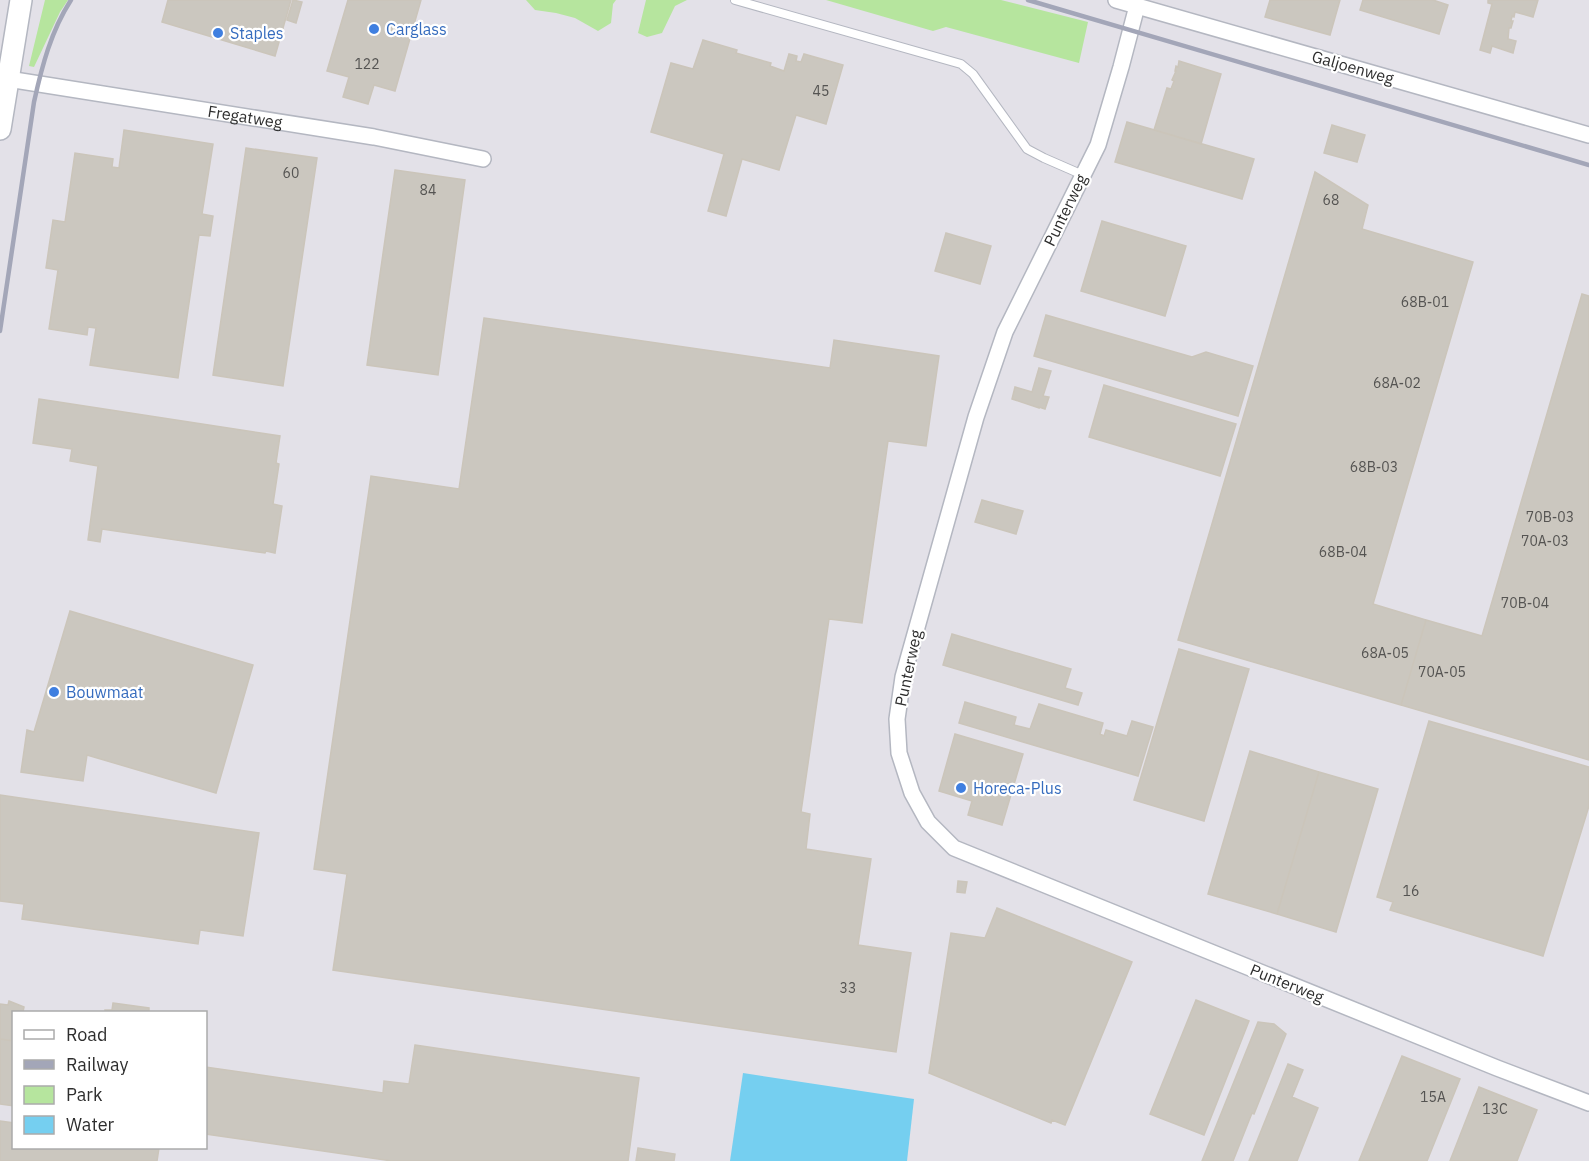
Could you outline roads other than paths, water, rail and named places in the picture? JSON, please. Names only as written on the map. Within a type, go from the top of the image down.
[{"type":"street","points":[[0,129],[21,0]]},
{"type":"street","name":"Galjoenweg","points":[[1116,0],[1589,135]]},
{"type":"street","name":"Punterweg","points":[[1137,6],[1098,145],[1005,332],[976,417],[903,677],[897,720],[899,753],[912,793],[928,822],[954,848],[1497,1068],[1589,1103]]},
{"type":"street","name":"Fregatweg","points":[[8,79],[374,137],[483,159]]},
{"type":"lane","points":[[735,0],[961,64],[973,74],[1027,149],[1044,159],[1083,175]]},
{"type":"water","points":[[743,1073],[914,1099],[907,1161],[730,1161]]},
{"type":"railway","points":[[0,331],[34,102],[53,36],[71,0]]},
{"type":"railway","points":[[1028,0],[1589,165]]},
{"type":"place","name":"Carglass","points":[[374,29]]},
{"type":"place","name":"Staples","points":[[218,33]]},
{"type":"place","name":"Bouwmaat","points":[[54,692]]},
{"type":"place","name":"Horeca-Plus","points":[[961,788]]}]
